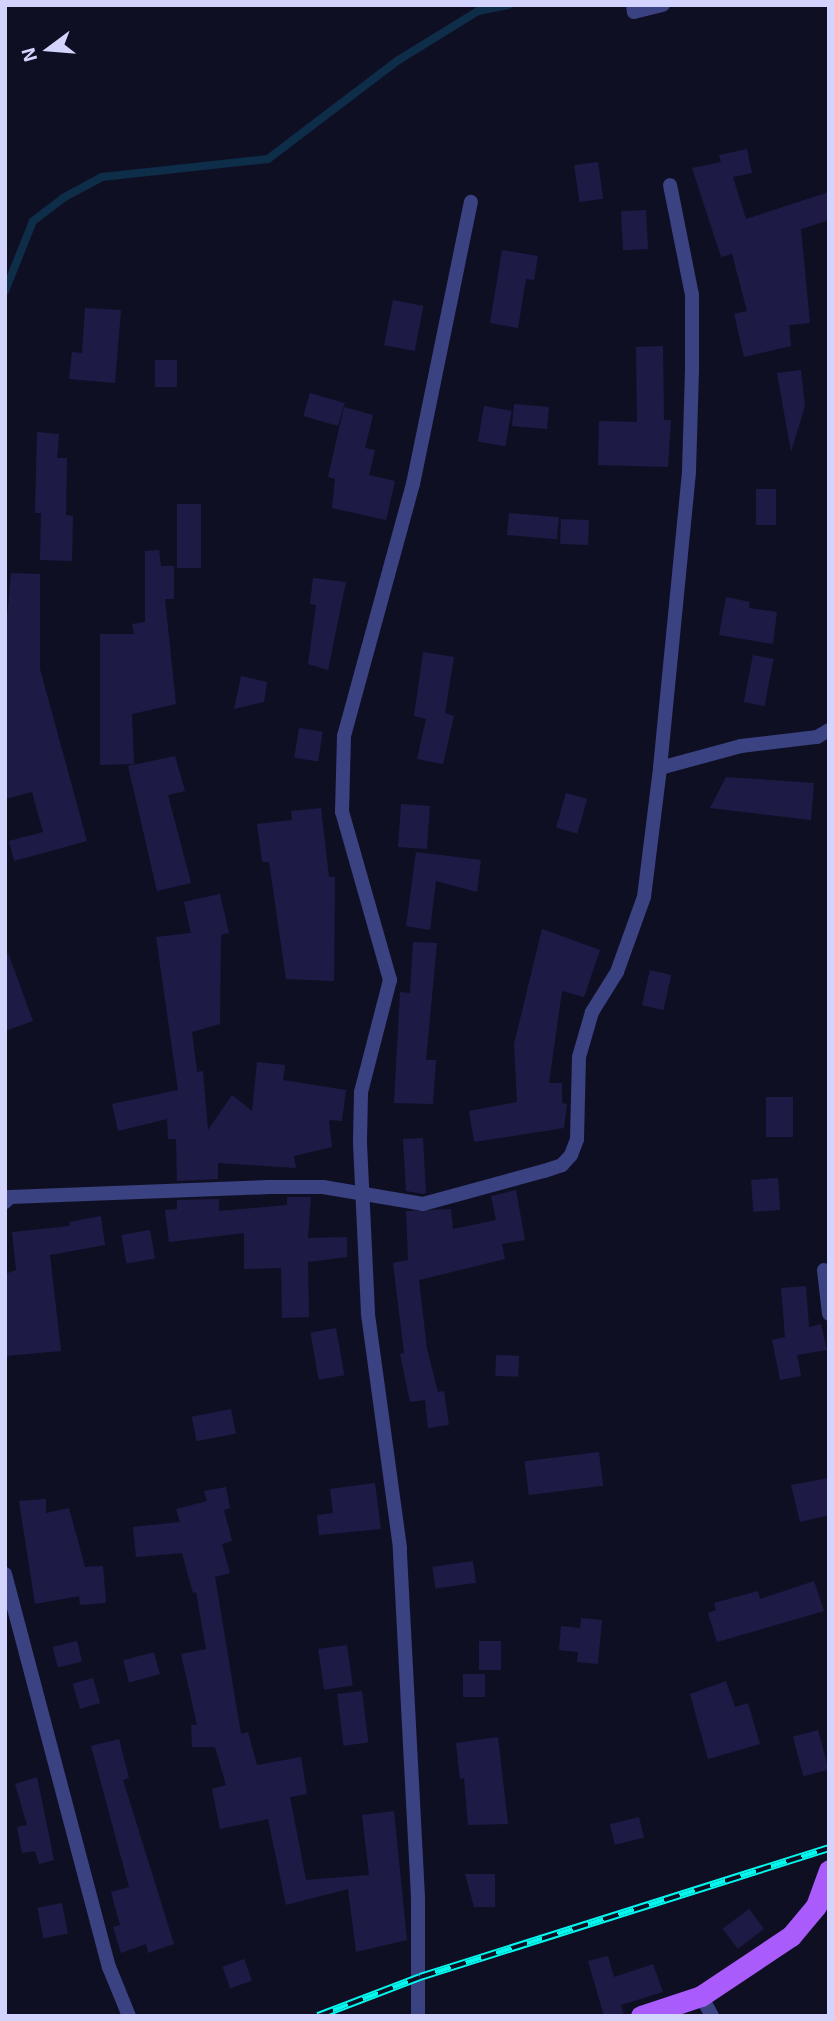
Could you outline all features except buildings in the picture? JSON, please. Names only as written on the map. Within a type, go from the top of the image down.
[{"type":"main road","points":[[641,2016],[701,1996],[791,1936],[816,1906],[829,1870]]},
{"type":"street","points":[[634,8],[663,5]]},
{"type":"street","points":[[5,1202],[10,1197],[323,1187],[363,1196],[423,1204],[544,1171],[562,1165],[571,1155],[577,1139],[579,1057],[592,1012],[617,972],[644,898],[660,768],[689,471],[692,370],[692,295],[670,185]]},
{"type":"street","points":[[418,2016],[418,1897],[400,1548],[368,1314],[363,1196],[361,1092],[390,979],[342,812],[344,736],[413,484],[471,202]]},
{"type":"street","points":[[660,768],[741,746],[817,737],[829,730]]},
{"type":"street","points":[[824,1270],[829,1314]]},
{"type":"street","points":[[5,1574],[108,1967],[129,2016]]},
{"type":"street","points":[[701,1996],[712,2016]]},
{"type":"waterway","points":[[5,291],[33,221],[63,198],[102,177],[268,159],[397,61],[478,11],[508,5]]},
{"type":"railway","points":[[318,2016],[420,1977],[829,1848]]}]
